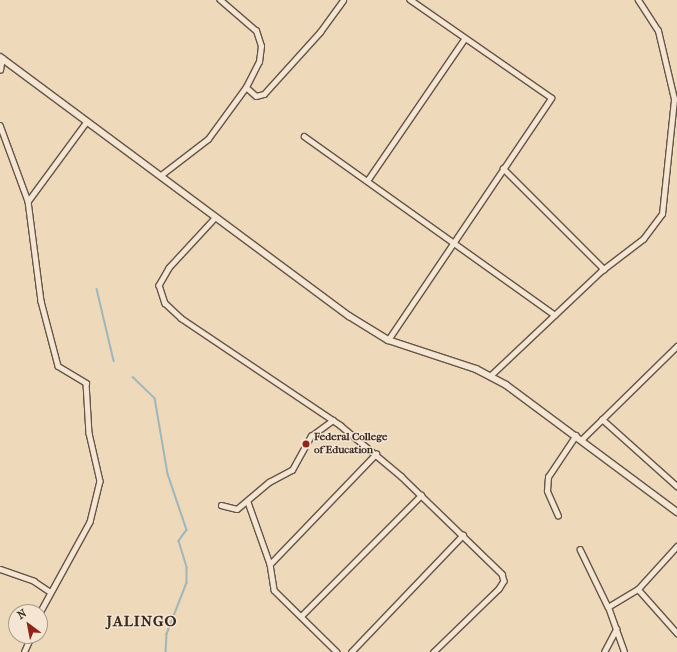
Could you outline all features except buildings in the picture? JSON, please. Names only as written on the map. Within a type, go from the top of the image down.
[{"type":"main road","points":[[1,57],[349,316],[388,340],[490,376],[579,437],[677,512]]},
{"type":"street","points":[[161,175],[208,139],[246,87],[259,62],[261,46],[256,31],[220,0]]},
{"type":"street","points":[[246,87],[256,96],[264,94],[320,32],[343,0]]},
{"type":"street","points":[[388,340],[551,98],[410,0]]},
{"type":"street","points":[[490,376],[604,269],[654,227],[666,198],[674,99],[672,77],[658,31],[638,0]]},
{"type":"street","points":[[367,181],[465,38]]},
{"type":"street","points":[[0,70],[1,57]]},
{"type":"street","points":[[28,201],[87,121]]},
{"type":"street","points":[[0,125],[28,201],[41,300],[58,366],[86,383],[89,433],[100,482],[90,522],[49,591],[44,604]]},
{"type":"street","points":[[304,136],[555,315]]},
{"type":"street","points":[[503,168],[604,269]]},
{"type":"street","points":[[216,217],[168,268],[159,285],[165,303],[181,318],[333,420],[376,454],[421,495],[502,574],[504,581],[434,652]]},
{"type":"street","points":[[558,516],[547,491],[548,477],[579,437],[602,419],[677,346]]},
{"type":"street","points":[[602,419],[677,486]]},
{"type":"street","points":[[221,505],[237,509],[248,502],[269,482],[292,470],[311,436],[333,420]]},
{"type":"street","points":[[270,564],[376,454]]},
{"type":"street","points":[[302,615],[421,495]]},
{"type":"street","points":[[248,502],[270,564],[274,590],[302,615],[337,652]]},
{"type":"street","points":[[351,652],[463,535]]},
{"type":"street","points":[[608,607],[638,589],[677,546]]},
{"type":"street","points":[[580,549],[608,607],[624,652]]},
{"type":"street","points":[[0,569],[34,582],[49,591]]},
{"type":"street","points":[[638,589],[677,633]]},
{"type":"street","points":[[604,652],[616,629]]},
{"type":"waterway","points":[[97,289],[114,361]]},
{"type":"waterway","points":[[133,377],[155,398],[168,474],[187,530],[179,541],[187,568],[187,583],[167,634],[166,652]]},
{"type":"place","name":"Federal College of Education","points":[[306,444]]},
{"type":"district","name":"JALINGO","points":[[142,622]]}]
